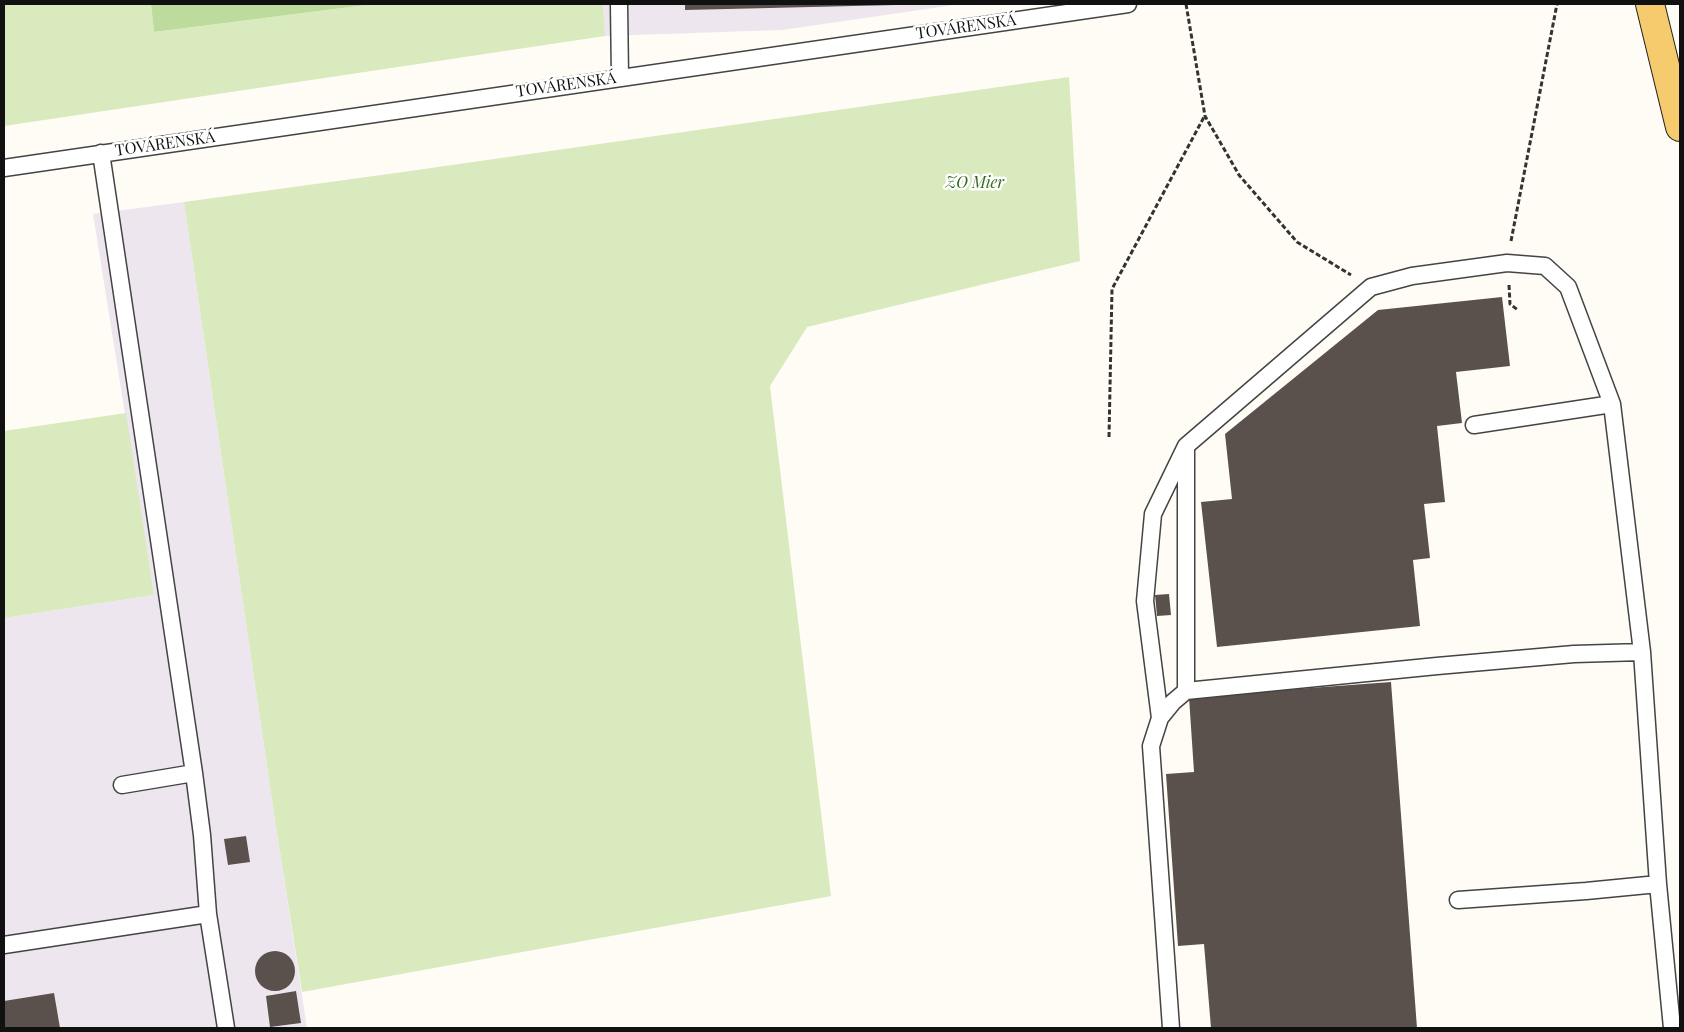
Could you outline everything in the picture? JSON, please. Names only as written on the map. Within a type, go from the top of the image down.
[{"type":"main road","points":[[1650,4],[1680,127]]},
{"type":"lane","points":[[619,4],[620,77]]},
{"type":"lane","name":"TOVÁRENSKÁ","points":[[4,168],[1128,4]]},
{"type":"lane","points":[[101,153],[194,772],[202,835],[208,914],[226,1028]]},
{"type":"lane","points":[[1160,718],[1145,601],[1153,514],[1186,446],[1371,288],[1412,276],[1507,263],[1545,266],[1568,288],[1612,404],[1642,652],[1658,884],[1672,1028]]},
{"type":"lane","points":[[1474,424],[1612,404]]},
{"type":"lane","points":[[1186,446],[1186,691]]},
{"type":"lane","points":[[1171,1028],[1151,746],[1160,718],[1173,702],[1186,691],[1574,654],[1642,652]]},
{"type":"lane","points":[[122,785],[194,772]]},
{"type":"lane","points":[[1458,900],[1658,884]]},
{"type":"lane","points":[[4,945],[208,914]]},
{"type":"path","points":[[1186,4],[1205,116],[1239,175],[1297,242],[1371,288]]},
{"type":"path","points":[[1518,310],[1510,304],[1507,263],[1557,4]]},
{"type":"path","points":[[1109,437],[1112,289],[1205,116]]},
{"type":"shaded area","points":[[603,4],[961,4],[782,30],[605,36]]},
{"type":"shaded area","points":[[184,202],[307,1028],[4,1028],[4,618],[154,595],[93,214]]},
{"type":"green space","points":[[4,4],[151,4],[154,32],[374,4],[603,4],[605,36],[4,126]]},
{"type":"green space","points":[[151,4],[374,4],[154,32]]},
{"type":"green space","name":"ZO Mier","points":[[1069,77],[1080,261],[807,327],[770,386],[831,896],[302,992],[184,202]]},
{"type":"green space","points":[[126,413],[154,595],[4,618],[4,431]]},
{"type":"building","points":[[685,4],[896,4],[896,5],[685,10]]},
{"type":"building","points":[[1502,297],[1510,366],[1456,372],[1462,423],[1437,426],[1445,502],[1424,504],[1430,558],[1413,560],[1420,626],[1217,647],[1201,502],[1232,499],[1225,434],[1378,310]]},
{"type":"building","points":[[1169,594],[1171,615],[1157,616],[1155,595]]},
{"type":"building","points":[[1391,682],[1417,1028],[1211,1028],[1204,944],[1178,946],[1166,774],[1194,772],[1189,697]]},
{"type":"building","points":[[246,836],[250,862],[228,865],[224,839]]},
{"type":"building","points":[[275,951],[289,957],[295,971],[289,985],[275,991],[261,985],[255,971],[261,957]]},
{"type":"building","points":[[296,991],[301,1023],[270,1027],[266,996]]},
{"type":"building","points":[[54,993],[60,1028],[4,1028],[4,1001]]}]
